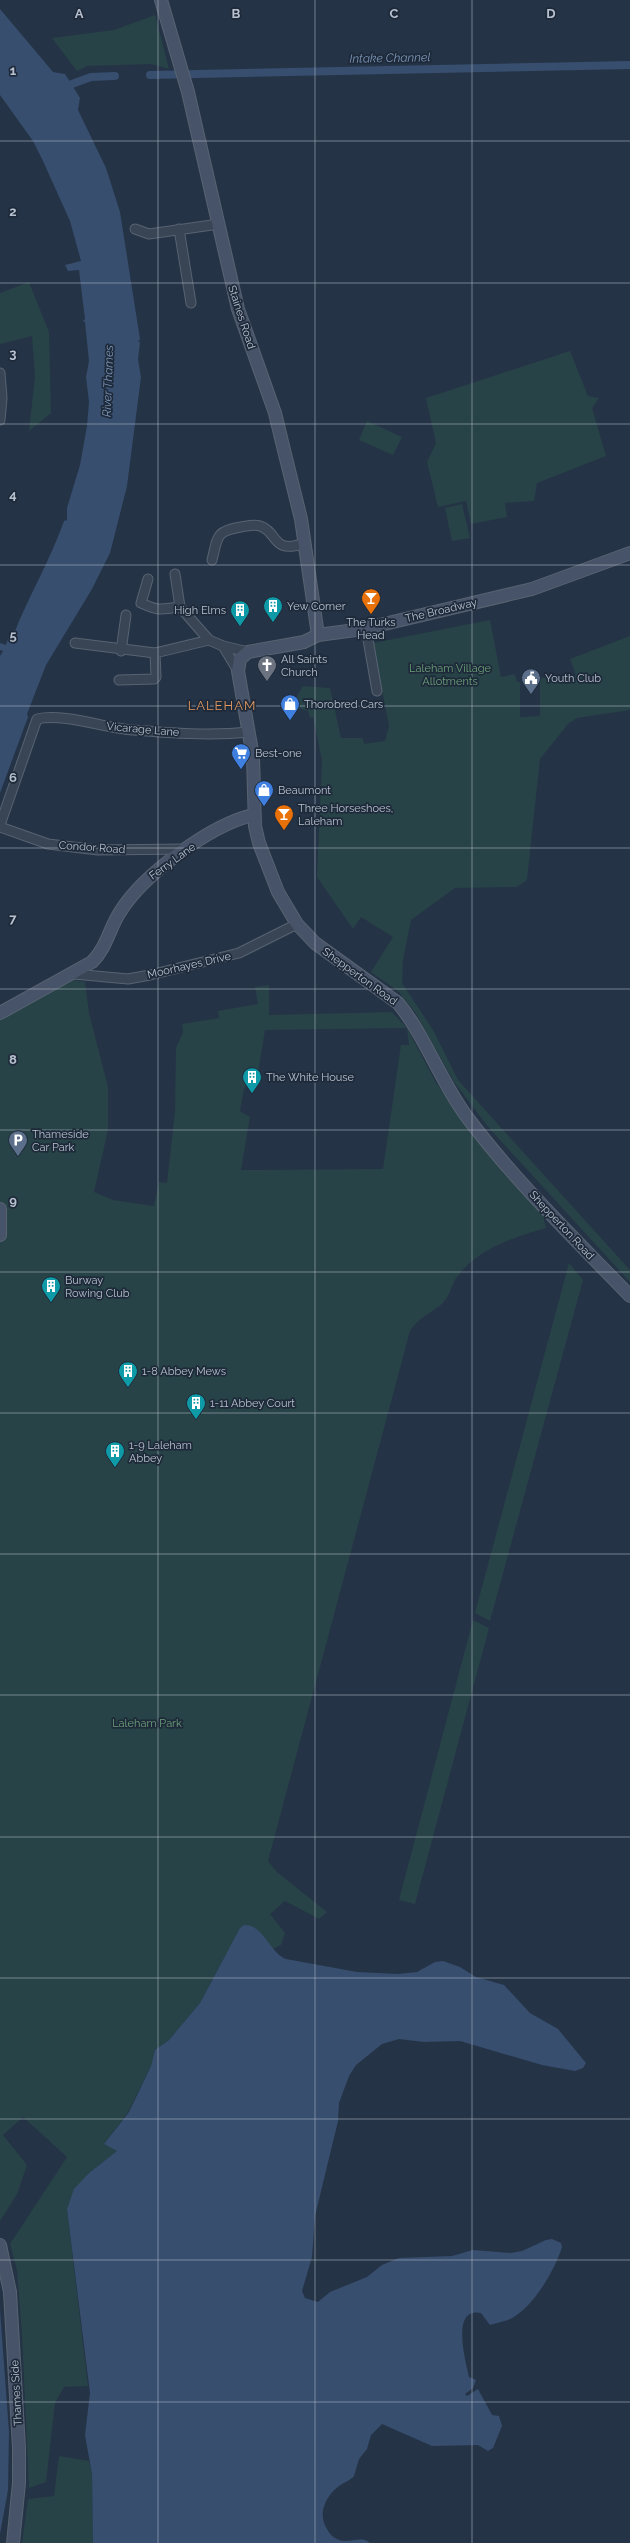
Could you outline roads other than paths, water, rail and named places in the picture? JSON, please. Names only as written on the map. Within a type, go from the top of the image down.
[{"type":"main road","name":"Staines Road","points":[[161,0],[188,92],[238,309],[276,420],[305,543],[318,635]]},
{"type":"main road","name":"The Broadway","points":[[248,652],[304,642],[318,635],[366,628],[532,589],[630,553]]},
{"type":"main road","points":[[238,671],[240,659],[248,652]]},
{"type":"main road","name":"Shepperton Road","points":[[238,671],[253,756],[253,815],[259,843],[283,902],[297,924],[328,954],[398,1003],[408,1015],[446,1086],[466,1116],[545,1208],[630,1296]]},
{"type":"main road","name":"Ferry Lane","points":[[0,1013],[74,974],[92,962],[103,951],[120,912],[138,888],[150,876],[186,849],[218,829],[253,815]]},
{"type":"main road","points":[[0,1209],[0,1235]]},
{"type":"main road","name":"Thames Side","points":[[0,2245],[10,2292],[19,2448],[19,2483],[13,2543]]},
{"type":"street","points":[[135,229],[149,234],[219,224]]},
{"type":"street","points":[[179,229],[191,303]]},
{"type":"street","points":[[0,373],[2,398],[0,420]]},
{"type":"street","points":[[212,560],[220,534],[225,529],[259,526],[266,530],[275,542],[282,545],[295,546],[305,543]]},
{"type":"street","points":[[75,643],[122,651],[155,653],[209,640],[180,607],[175,574]]},
{"type":"street","points":[[148,579],[140,603],[153,608],[168,611],[180,607]]},
{"type":"street","points":[[122,651],[126,615]]},
{"type":"street","points":[[366,628],[369,674],[377,691]]},
{"type":"street","name":"The Broadway","points":[[209,640],[222,646],[248,652]]},
{"type":"street","name":"Shepperton Road","points":[[222,646],[238,671]]},
{"type":"street","points":[[119,680],[154,679],[156,677],[155,653]]},
{"type":"street","name":"Vicarage Lane","points":[[0,826],[37,719],[65,720],[133,730],[224,734],[249,732]]},
{"type":"street","name":"Condor Road","points":[[0,826],[53,845],[98,850],[186,849]]},
{"type":"street","name":"Moorhayes Drive","points":[[74,974],[128,979],[150,975],[239,953],[297,924]]},
{"type":"water","name":"River Thames","points":[[0,9],[53,72],[65,74],[80,98],[78,110],[106,168],[120,212],[140,339],[138,342],[140,342],[138,359],[141,377],[127,486],[110,553],[92,589],[46,665],[27,714],[28,717],[0,793],[0,656],[3,651],[0,650],[0,643],[6,645],[9,636],[13,636],[64,521],[67,520],[67,508],[80,465],[87,426],[89,402],[86,377],[89,361],[85,322],[83,321],[85,319],[79,270],[68,271],[65,265],[81,261],[70,221],[33,141],[0,95]]},
{"type":"water","points":[[244,1925],[251,1926],[256,1929],[280,1956],[286,1959],[357,1972],[398,1974],[417,1972],[435,1962],[443,1961],[460,1967],[476,1977],[504,1985],[530,2013],[558,2029],[586,2063],[583,2068],[575,2071],[542,2065],[460,2041],[424,2042],[399,2039],[382,2044],[356,2065],[349,2076],[339,2103],[338,2121],[315,2216],[312,2257],[302,2291],[305,2298],[318,2302],[330,2292],[367,2277],[382,2265],[399,2258],[452,2256],[473,2250],[511,2253],[522,2251],[546,2240],[552,2239],[561,2243],[562,2247],[548,2278],[526,2308],[508,2320],[490,2325],[481,2313],[471,2313],[466,2318],[463,2326],[463,2349],[469,2377],[476,2380],[473,2388],[465,2394],[467,2396],[478,2389],[492,2415],[499,2416],[502,2426],[493,2448],[488,2451],[478,2445],[432,2446],[382,2424],[371,2435],[367,2449],[359,2459],[354,2476],[334,2490],[330,2495],[324,2505],[323,2511],[324,2523],[328,2531],[338,2540],[364,2540],[370,2543],[93,2543],[92,2474],[85,2435],[90,2393],[67,2209],[74,2189],[89,2173],[117,2151],[104,2144],[129,2112],[151,2066],[155,2050],[169,2040],[200,2003],[240,1928]]},
{"type":"water","points":[[0,2310],[9,2432],[8,2490],[0,2534]]},
{"type":"waterway","name":"Intake Channel","points":[[150,75],[630,65]]},
{"type":"waterway","name":"Intake Channel","points":[[61,88],[91,77],[115,76]]},
{"type":"place","name":"The Turks Head","points":[[371,615]]},
{"type":"place","name":"Yew Corner","points":[[273,623]]},
{"type":"place","name":"High Elms","points":[[240,627]]},
{"type":"place","name":"All Saints Church","points":[[267,682]]},
{"type":"place","name":"Youth Club","points":[[531,695]]},
{"type":"place","name":"Thorobred Cars","points":[[290,721]]},
{"type":"place","name":"Best-one","points":[[241,770]]},
{"type":"place","name":"Beaumont","points":[[264,807]]},
{"type":"place","name":"Three Horseshoes, Laleham","points":[[284,831]]},
{"type":"place","name":"The White House","points":[[252,1094]]},
{"type":"place","name":"Thameside Car Park","points":[[18,1157]]},
{"type":"place","name":"Burway Rowing Club","points":[[51,1303]]},
{"type":"place","name":"1-8 Abbey Mews","points":[[128,1388]]},
{"type":"place","name":"1-11 Abbey Court","points":[[196,1420]]},
{"type":"place","name":"1-9 Laleham Abbey","points":[[115,1468]]},
{"type":"district","name":"LALEHAM","points":[[222,705]]},
{"type":"park label","name":"Laleham Village Allotments","points":[[450,674]]},
{"type":"park label","name":"Laleham Park","points":[[147,1723]]}]
